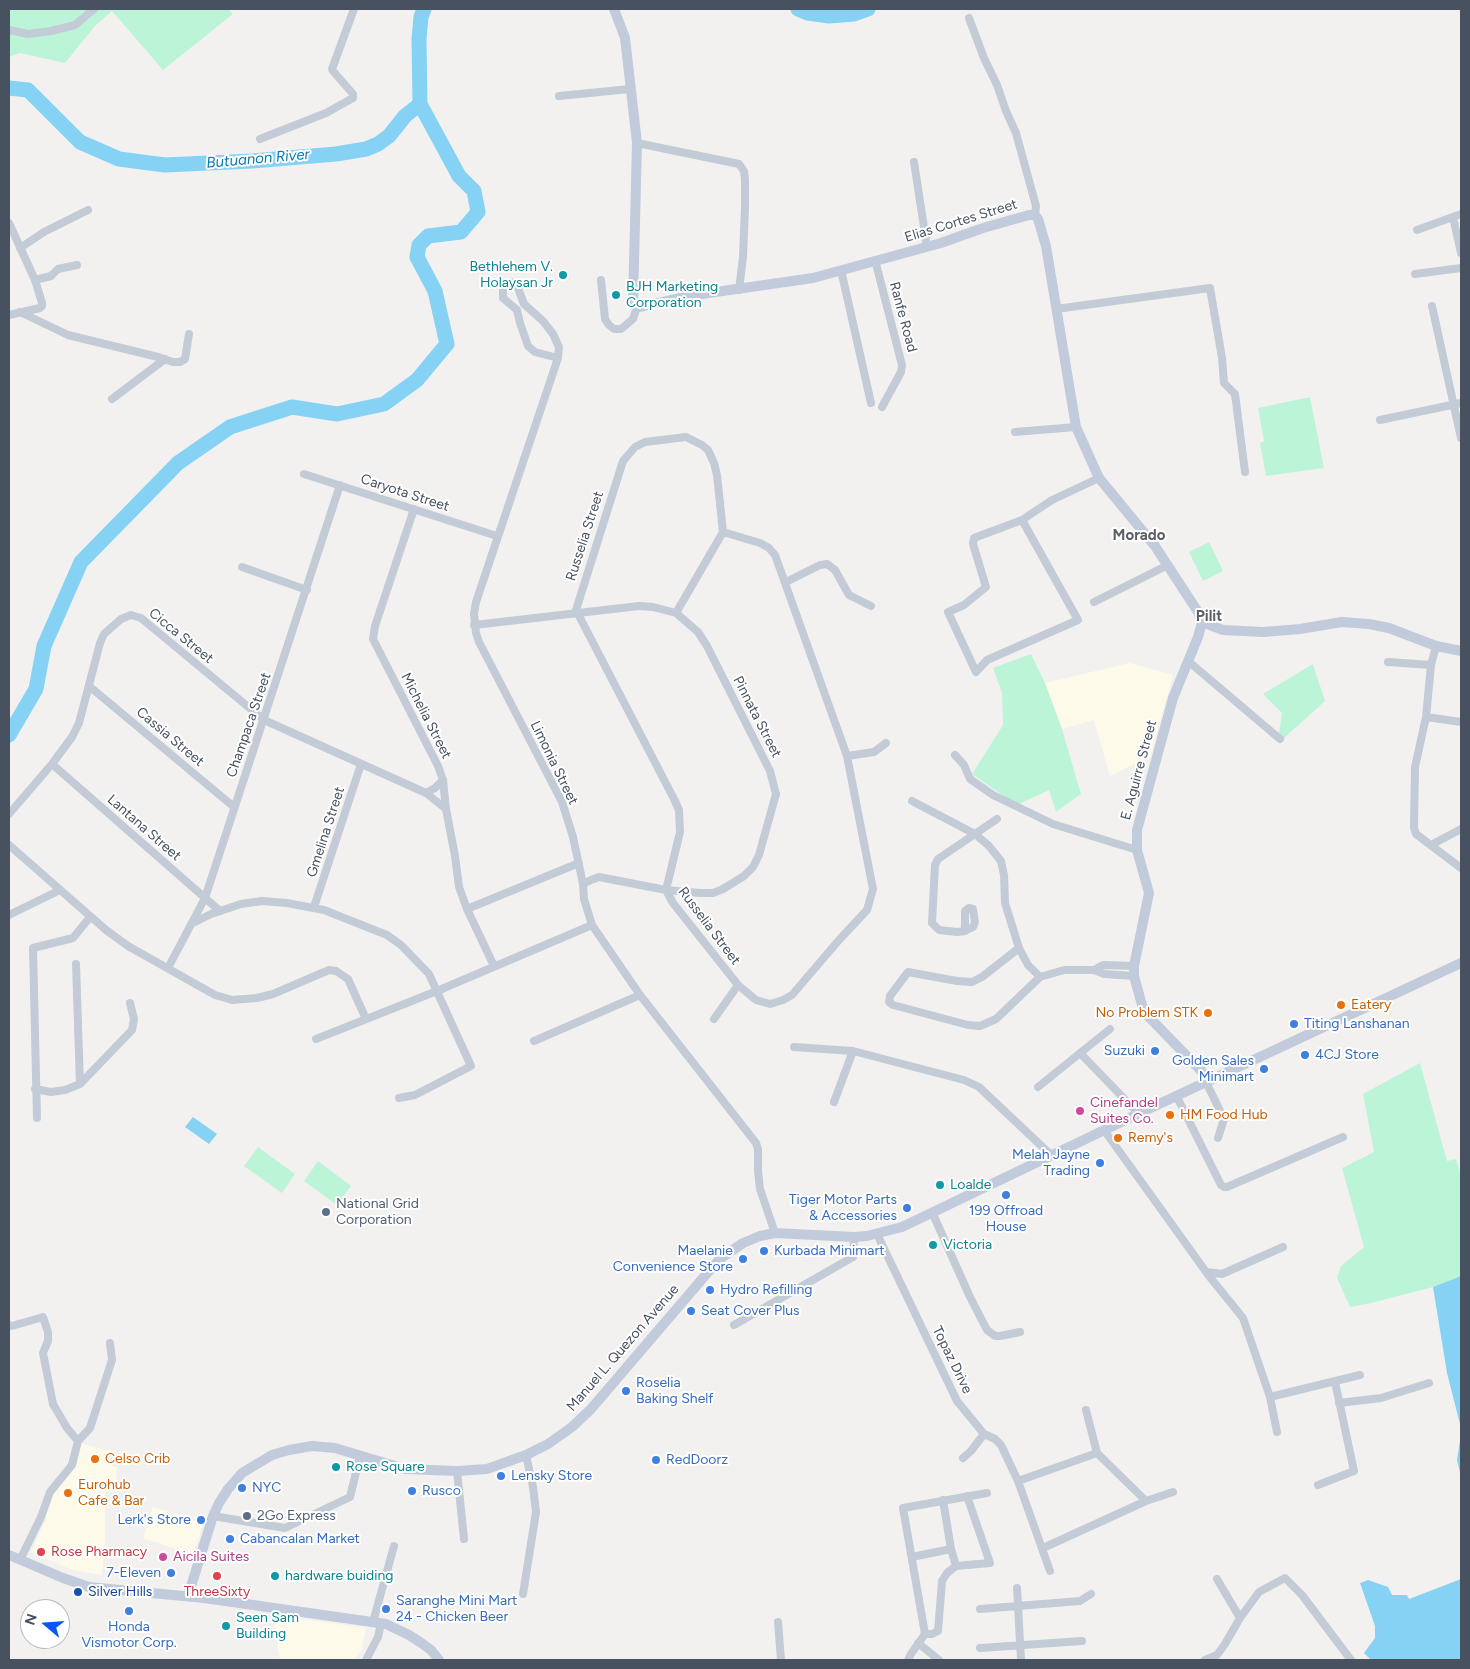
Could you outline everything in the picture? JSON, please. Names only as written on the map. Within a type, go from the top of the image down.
[{"type":"main road","points":[[614,9],[626,38],[637,143],[632,303],[637,307]]},
{"type":"main road","name":"Elias Cortes Street","points":[[637,307],[684,297],[813,278],[927,247],[983,228],[1035,215],[1046,246],[1076,427],[1099,478],[1154,546],[1198,612],[1202,622]]},
{"type":"main road","points":[[1202,622],[1223,630],[1263,632],[1300,629],[1342,622],[1369,624],[1389,628],[1436,646],[1461,651]]},
{"type":"main road","name":"E. Aguirre Street","points":[[1202,622],[1170,711],[1137,830],[1138,850],[1149,894],[1134,971],[1142,1005],[1148,1016],[1208,1081]]},
{"type":"main road","name":"Manuel L. Quezon Avenue","points":[[188,1596],[213,1516],[219,1503],[242,1473],[272,1455],[312,1446],[335,1448],[405,1469],[457,1471],[486,1469],[526,1455],[548,1444],[572,1427],[591,1409],[722,1258],[743,1243],[760,1236],[775,1233],[854,1237],[877,1234],[902,1227],[1461,963]]},
{"type":"main road","points":[[12,1557],[63,1578],[89,1586],[188,1596],[394,1627],[431,1650],[439,1660]]},
{"type":"street","points":[[9,30],[28,34],[51,31],[75,25],[94,9]]},
{"type":"street","points":[[260,139],[326,112],[353,98],[353,94],[332,69],[354,9]]},
{"type":"street","points":[[969,18],[1016,133],[1036,206],[1035,215]]},
{"type":"street","points":[[559,96],[630,89]]},
{"type":"street","points":[[637,143],[739,164],[744,171],[743,258],[739,290]]},
{"type":"street","points":[[914,162],[927,247]]},
{"type":"street","points":[[20,248],[44,232],[88,210]]},
{"type":"street","points":[[1417,230],[1461,214]]},
{"type":"street","points":[[1453,217],[1461,253]]},
{"type":"street","points":[[9,222],[35,280],[42,306],[9,315]]},
{"type":"street","name":"Ranfe Road","points":[[875,260],[902,365],[882,407]]},
{"type":"street","points":[[35,280],[51,276],[58,269],[77,264]]},
{"type":"street","points":[[1415,274],[1461,268]]},
{"type":"street","points":[[841,270],[871,403]]},
{"type":"street","points":[[601,280],[605,319],[614,329],[621,329],[633,319],[637,307]]},
{"type":"street","points":[[511,282],[515,284],[524,304],[543,321],[553,334],[558,347],[558,358],[535,352],[528,346],[517,310],[503,298],[504,289],[511,282]]},
{"type":"street","points":[[1056,309],[1210,288],[1222,358],[1224,383],[1235,394],[1245,472]]},
{"type":"street","points":[[517,310],[524,304]]},
{"type":"street","points":[[1432,306],[1457,404],[1461,438]]},
{"type":"street","points":[[20,312],[68,335],[180,362],[185,358],[188,334]]},
{"type":"street","name":"Limonia Street","points":[[558,358],[476,602],[474,625],[479,642],[562,802],[583,884],[584,899],[592,924],[640,995],[756,1143],[760,1189],[775,1233]]},
{"type":"street","points":[[112,399],[165,359]]},
{"type":"street","points":[[1380,420],[1457,404]]},
{"type":"street","points":[[1015,432],[1076,427]]},
{"type":"street","name":"Russelia Street","points":[[686,437],[708,450],[714,463],[723,532],[760,543],[769,548],[775,556],[786,582],[847,756],[873,890],[867,910],[792,995],[770,1004],[756,1000],[738,985],[666,890],[680,832],[679,810],[578,614],[576,606],[622,461],[635,447],[645,442],[686,437]]},
{"type":"street","name":"Caryota Street","points":[[304,474],[498,536]]},
{"type":"street","points":[[1022,520],[1078,620],[988,660],[976,672],[948,612],[964,605],[986,587],[973,544],[974,538],[1022,520],[1052,500],[1099,478]]},
{"type":"street","name":"Champaca Street","points":[[168,968],[205,898],[340,485]]},
{"type":"street","name":"Michelia Street","points":[[414,509],[375,626],[373,639],[438,766],[443,780],[457,880],[467,909],[494,966]]},
{"type":"street","points":[[676,613],[723,532]]},
{"type":"street","points":[[786,582],[827,564],[835,570],[849,595],[871,606]]},
{"type":"street","points":[[1094,602],[1168,566]]},
{"type":"street","points":[[242,567],[307,590]]},
{"type":"street","name":"Pinnata Street","points":[[474,625],[639,606],[653,607],[676,613],[698,632],[707,646],[770,771],[776,794],[759,855],[753,867],[744,876],[723,889],[700,893],[666,890],[599,877],[583,884]]},
{"type":"street","name":"Cicca Street","points":[[9,814],[52,764],[72,737],[79,723],[104,634],[121,619],[132,616],[141,618],[264,720],[426,793],[446,809]]},
{"type":"street","points":[[1436,646],[1426,717],[1415,766],[1414,828],[1416,834],[1461,868]]},
{"type":"street","points":[[1188,661],[1280,739]]},
{"type":"street","points":[[1388,662],[1432,665]]},
{"type":"street","name":"Cassia Street","points":[[89,686],[234,807]]},
{"type":"street","points":[[1426,717],[1461,722]]},
{"type":"street","points":[[847,756],[874,752],[886,743]]},
{"type":"street","points":[[956,756],[964,765],[970,779],[993,795],[1053,824],[1138,850]]},
{"type":"street","name":"Lantana Street","points":[[52,764],[220,911]]},
{"type":"street","name":"Gmelina Street","points":[[314,907],[361,764]]},
{"type":"street","points":[[426,793],[443,780]]},
{"type":"street","points":[[912,801],[975,834],[989,846],[1001,861],[1004,876],[1005,903],[1019,948],[1028,965],[1040,977]]},
{"type":"street","points":[[965,931],[939,930],[932,923],[935,865],[938,859],[997,818]]},
{"type":"street","points":[[1431,845],[1461,829]]},
{"type":"street","points":[[9,845],[90,917],[128,946],[215,995],[232,1000],[257,998],[273,994],[322,971],[336,971],[348,979],[366,1019]]},
{"type":"street","points":[[467,909],[578,863]]},
{"type":"street","points":[[9,914],[60,890]]},
{"type":"street","points":[[193,923],[241,904],[262,901],[314,907],[387,935],[415,958],[429,974],[471,1066],[415,1095],[399,1098]]},
{"type":"street","points":[[37,1118],[33,948],[73,938],[90,917]]},
{"type":"street","points":[[316,1039],[437,991],[592,924]]},
{"type":"street","points":[[1019,948],[982,977],[972,982],[957,981],[910,971],[889,999],[893,1005],[968,1025],[980,1026],[996,1019],[1040,977],[1064,970],[1094,970],[1104,974],[1134,971]]},
{"type":"street","points":[[76,964],[80,1084]]},
{"type":"street","points":[[714,1020],[738,985]]},
{"type":"street","points":[[534,1041],[640,995]]},
{"type":"street","points":[[35,1089],[51,1092],[65,1090],[80,1084],[132,1030],[134,1019],[130,1003]]},
{"type":"street","points":[[1038,1087],[1110,1028]]},
{"type":"street","points":[[794,1047],[853,1051],[964,1080],[979,1087],[1051,1155]]},
{"type":"street","points":[[834,1102],[853,1051]]},
{"type":"street","points":[[1080,1053],[1138,1114]]},
{"type":"street","points":[[1208,1081],[1224,1119],[1218,1138]]},
{"type":"street","points":[[1176,1096],[1221,1185],[1227,1188],[1343,1137]]},
{"type":"street","points":[[1104,1130],[1206,1272],[1243,1318],[1270,1397],[1277,1432]]},
{"type":"street","points":[[932,1212],[987,1330],[995,1336],[1020,1332]]},
{"type":"street","name":"Topaz Drive","points":[[877,1234],[958,1401],[984,1434],[995,1439],[1001,1445],[1018,1481],[1050,1571]]},
{"type":"street","points":[[734,1325],[853,1257],[854,1237]]},
{"type":"street","points":[[1206,1272],[1222,1274],[1283,1246]]},
{"type":"street","points":[[9,1325],[12,1326],[43,1317],[48,1332],[48,1341],[43,1353],[53,1404],[78,1442]]},
{"type":"street","points":[[12,1557],[41,1517],[50,1492],[72,1465],[78,1442],[90,1428],[112,1360],[110,1343]]},
{"type":"street","points":[[1270,1397],[1360,1375]]},
{"type":"street","points":[[1318,1485],[1354,1471],[1335,1382]]},
{"type":"street","points":[[1339,1403],[1381,1398],[1429,1383]]},
{"type":"street","points":[[1086,1410],[1097,1453],[1146,1501]]},
{"type":"street","points":[[963,1458],[984,1434]]},
{"type":"street","points":[[1018,1481],[1097,1453]]},
{"type":"street","points":[[523,1594],[536,1512],[534,1487],[526,1455]]},
{"type":"street","points":[[213,1516],[285,1528],[350,1497],[360,1456]]},
{"type":"street","points":[[457,1471],[464,1539]]},
{"type":"street","points":[[1043,1548],[1146,1501],[1173,1492]]},
{"type":"street","points":[[925,1634],[903,1508],[987,1493]]},
{"type":"street","points":[[908,1660],[925,1634],[938,1631],[942,1581],[947,1573],[956,1566],[990,1563],[967,1496]]},
{"type":"street","points":[[942,1500],[956,1566]]},
{"type":"street","points":[[366,1660],[378,1637],[377,1623],[394,1546]]},
{"type":"street","points":[[912,1556],[951,1549]]},
{"type":"street","points":[[1205,1660],[1216,1655],[1221,1650],[1240,1618],[1259,1592],[1285,1578],[1302,1595],[1351,1660]]},
{"type":"street","points":[[1217,1579],[1240,1618]]},
{"type":"street","points":[[1016,1588],[1021,1660]]},
{"type":"street","points":[[980,1609],[1080,1601],[1091,1594]]},
{"type":"street","points":[[778,1622],[781,1660]]},
{"type":"street","points":[[980,1648],[1082,1641]]},
{"type":"street","points":[[918,1642],[939,1660]]},
{"type":"shaded area","points":[[1130,663],[1173,675],[1150,756],[1110,776],[1094,720],[1062,729],[1045,683]]},
{"type":"shaded area","points":[[79,1443],[110,1451],[107,1465],[117,1467],[116,1480],[105,1480],[105,1538],[102,1575],[73,1570],[31,1552],[45,1521],[53,1490],[66,1476]]},
{"type":"shaded area","points":[[153,1507],[203,1523],[193,1555],[143,1538]]},
{"type":"shaded area","points":[[273,1615],[366,1628],[362,1649],[354,1660],[280,1660]]},
{"type":"green space","points":[[9,9],[228,9],[233,14],[163,70],[112,11],[95,26],[65,63],[20,53],[9,57]]},
{"type":"green space","points":[[1310,397],[1324,468],[1266,476],[1260,443],[1264,441],[1258,408]]},
{"type":"green space","points":[[1209,542],[1223,571],[1203,581],[1189,552]]},
{"type":"green space","points":[[1031,654],[1045,683],[1062,729],[1081,794],[1056,812],[1049,790],[1017,805],[972,774],[1003,725],[1002,693],[993,668]]},
{"type":"green space","points":[[1313,664],[1325,701],[1284,738],[1279,733],[1282,713],[1263,694]]},
{"type":"green space","points":[[1420,1063],[1447,1161],[1456,1159],[1461,1176],[1461,1276],[1433,1287],[1350,1307],[1337,1278],[1341,1266],[1364,1247],[1342,1168],[1374,1152],[1363,1094]]},
{"type":"green space","points":[[258,1147],[295,1174],[282,1193],[244,1166]]},
{"type":"green space","points":[[318,1161],[351,1186],[337,1205],[304,1181]]},
{"type":"water","points":[[193,1117],[217,1134],[209,1144],[185,1127]]},
{"type":"water","points":[[1461,1276],[1461,1428],[1447,1373],[1433,1287]]},
{"type":"water","points":[[1461,1434],[1461,1477],[1457,1460]]},
{"type":"water","points":[[1461,1579],[1461,1660],[1371,1660],[1364,1653],[1375,1638],[1375,1626],[1360,1583],[1368,1580],[1388,1587],[1392,1595],[1407,1595],[1409,1599]]},
{"type":"waterway","name":"Butuanon River","points":[[9,88],[28,90],[80,142],[119,159],[165,165],[252,161],[336,154],[366,149],[378,144],[389,136],[405,116],[420,104],[419,39],[421,17],[424,9]]},
{"type":"waterway","name":"Butuanon River","points":[[798,9],[808,13],[829,16],[854,14],[868,9]]},
{"type":"waterway","points":[[9,735],[36,689],[44,646],[81,562],[178,463],[230,427],[292,407],[337,414],[384,404],[417,380],[447,344],[435,291],[417,257],[419,245],[428,236],[461,232],[478,212],[474,191],[459,176],[420,104]]},
{"type":"place","name":"Bethlehem V. Holaysan Jr","points":[[563,275]]},
{"type":"place","name":"BJH Marketing Corporation","points":[[616,295]]},
{"type":"place","name":"Eatery","points":[[1341,1005]]},
{"type":"place","name":"No Problem STK","points":[[1208,1013]]},
{"type":"place","name":"Titing Lanshanan","points":[[1294,1024]]},
{"type":"place","name":"Suzuki","points":[[1155,1051]]},
{"type":"place","name":"4CJ Store","points":[[1305,1055]]},
{"type":"place","name":"Golden Sales Minimart","points":[[1264,1069]]},
{"type":"place","name":"Cinefandel Suites Co.","points":[[1080,1111]]},
{"type":"place","name":"HM Food Hub","points":[[1170,1115]]},
{"type":"place","name":"Remy's","points":[[1118,1138]]},
{"type":"place","name":"Melah Jayne Trading","points":[[1100,1163]]},
{"type":"place","name":"Loalde","points":[[940,1185]]},
{"type":"place","name":"199 Offroad House","points":[[1006,1195]]},
{"type":"place","name":"Tiger Motor Parts & Accessories","points":[[907,1208]]},
{"type":"place","name":"National Grid Corporation","points":[[326,1212]]},
{"type":"place","name":"Victoria","points":[[933,1245]]},
{"type":"place","name":"Kurbada Minimart","points":[[764,1251]]},
{"type":"place","name":"Maelanie Convenience Store","points":[[743,1259]]},
{"type":"place","name":"Hydro Refilling","points":[[710,1290]]},
{"type":"place","name":"Seat Cover Plus","points":[[691,1311]]},
{"type":"place","name":"Roselia Baking Shelf","points":[[626,1391]]},
{"type":"place","name":"Celso Crib","points":[[95,1459]]},
{"type":"place","name":"RedDoorz","points":[[656,1460]]},
{"type":"place","name":"Rose Square","points":[[336,1467]]},
{"type":"place","name":"Lensky Store","points":[[501,1476]]},
{"type":"place","name":"NYC","points":[[242,1488]]},
{"type":"place","name":"Rusco","points":[[412,1491]]},
{"type":"place","name":"Eurohub Cafe & Bar","points":[[68,1493]]},
{"type":"place","name":"2Go Express","points":[[247,1516]]},
{"type":"place","name":"Lerk's Store","points":[[201,1520]]},
{"type":"place","name":"Cabancalan Market","points":[[230,1539]]},
{"type":"place","name":"Rose Pharmacy","points":[[41,1552]]},
{"type":"place","name":"Aicila Suites","points":[[163,1557]]},
{"type":"place","name":"7-Eleven","points":[[171,1573]]},
{"type":"place","name":"ThreeSixty","points":[[217,1576]]},
{"type":"place","name":"hardware buiding","points":[[275,1576]]},
{"type":"place","name":"Silver Hills","points":[[78,1592]]},
{"type":"place","name":"Saranghe Mini Mart 24 - Chicken Beer","points":[[386,1609]]},
{"type":"place","name":"Honda Vismotor Corp.","points":[[129,1611]]},
{"type":"place","name":"Seen Sam Building","points":[[226,1626]]},
{"type":"district","name":"Morado","points":[[1139,536]]},
{"type":"district","name":"Pilit","points":[[1209,617]]}]
